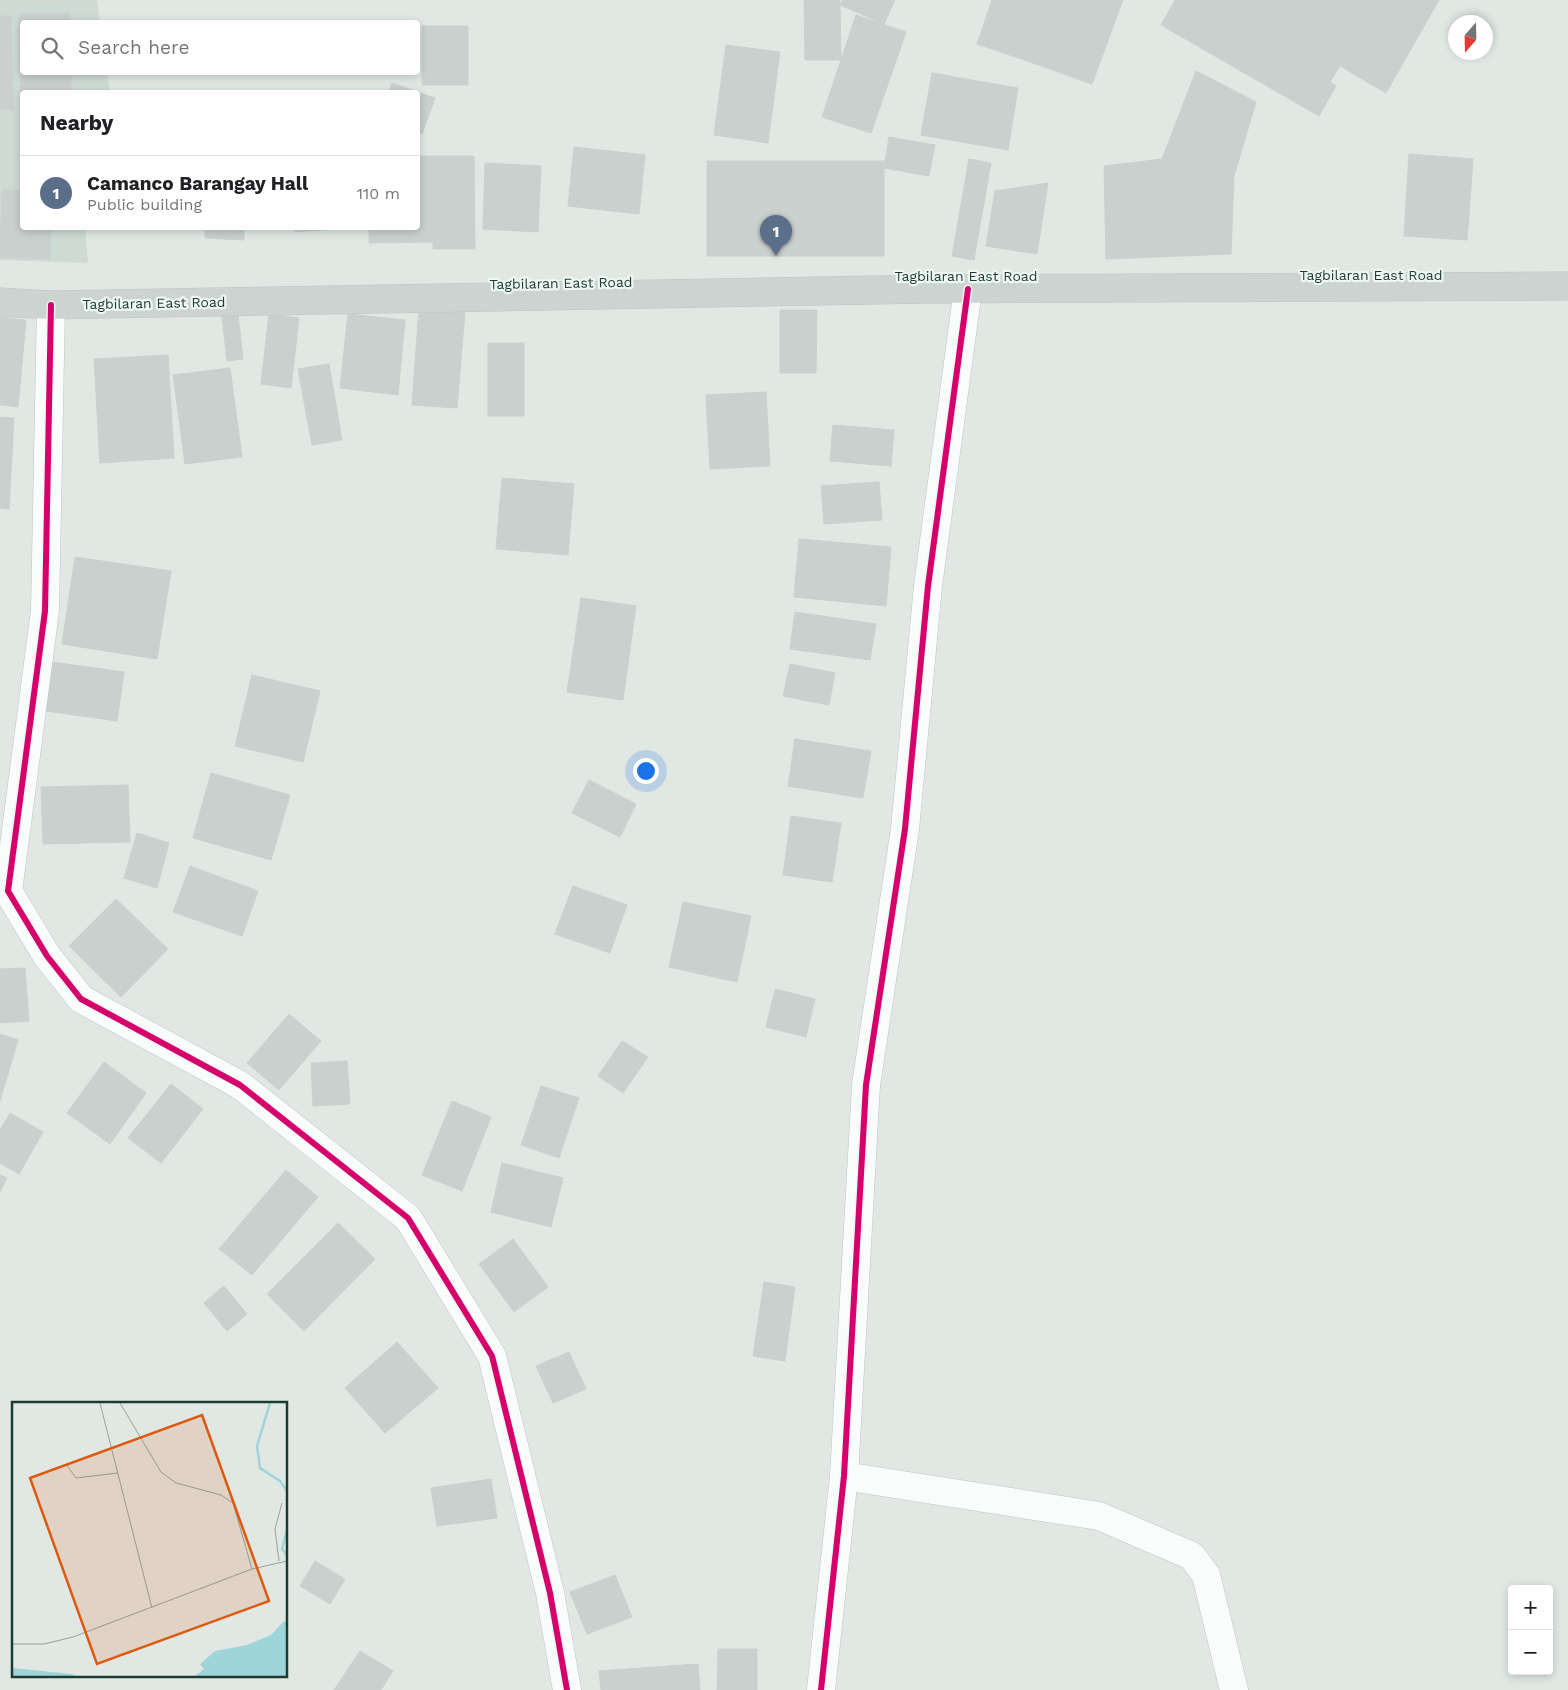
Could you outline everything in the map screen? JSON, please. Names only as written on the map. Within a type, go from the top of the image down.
[{"type":"main road","name":"Tagbilaran East Road","points":[[0,302],[51,305],[968,288],[1568,286]]},
{"type":"street","points":[[821,1690],[844,1476],[866,1085],[905,830],[928,586],[968,288]]},
{"type":"street","points":[[51,305],[44,611],[8,891],[47,956],[81,999],[240,1084],[408,1218],[492,1356],[550,1593],[566,1690]]},
{"type":"street","points":[[844,1476],[1099,1516],[1192,1556],[1206,1575],[1234,1690]]},
{"type":"shaded area","points":[[0,0],[97,0],[100,20],[20,20],[20,75],[107,75],[110,90],[20,90],[20,230],[85,230],[88,263],[0,260]]},
{"type":"building","points":[[804,0],[840,0],[841,60],[805,60]]},
{"type":"building","points":[[843,0],[895,0],[884,24],[840,5]]},
{"type":"building","points":[[992,0],[1055,0],[1033,63],[977,44]]},
{"type":"building","points":[[1056,0],[1123,0],[1092,84],[1033,63]]},
{"type":"building","points":[[1175,0],[1439,0],[1386,93],[1340,66],[1330,82],[1336,86],[1319,116],[1161,25]]},
{"type":"building","points":[[70,13],[70,20],[20,20],[20,61],[19,14]]},
{"type":"building","points":[[856,15],[906,32],[871,133],[822,117]]},
{"type":"building","points":[[0,16],[11,16],[13,111],[0,108]]},
{"type":"building","points":[[422,26],[468,26],[468,85],[422,85]]},
{"type":"building","points":[[726,45],[780,52],[768,143],[714,135]]},
{"type":"building","points":[[1196,71],[1256,102],[1234,176],[1231,254],[1106,259],[1104,166],[1162,159]]},
{"type":"building","points":[[932,73],[1018,88],[1008,150],[921,135]]},
{"type":"building","points":[[20,75],[71,75],[71,90],[21,90]]},
{"type":"building","points":[[392,83],[412,90],[390,90]]},
{"type":"building","points":[[420,93],[435,98],[422,134],[420,133]]},
{"type":"building","points":[[889,137],[935,145],[929,176],[884,168]]},
{"type":"building","points":[[574,147],[645,155],[639,214],[568,206]]},
{"type":"building","points":[[1409,154],[1473,159],[1467,240],[1404,236]]},
{"type":"building","points":[[420,156],[433,156],[433,242],[369,243],[369,230],[420,230]]},
{"type":"building","points":[[433,156],[474,156],[475,249],[433,249]]},
{"type":"building","points":[[969,159],[991,163],[974,260],[952,256]]},
{"type":"building","points":[[707,161],[884,161],[884,256],[707,256]]},
{"type":"building","points":[[485,163],[541,166],[538,232],[483,229]]},
{"type":"building","points":[[1048,183],[1037,254],[986,246],[995,191]]},
{"type":"building","points":[[2,190],[20,191],[20,230],[51,230],[50,259],[0,257]]},
{"type":"building","points":[[205,230],[244,230],[244,240],[205,238]]},
{"type":"building","points":[[295,230],[323,230],[295,232]]},
{"type":"building","points":[[237,306],[243,359],[227,361],[221,307]]},
{"type":"building","points":[[419,308],[465,311],[457,408],[412,405]]},
{"type":"building","points":[[780,310],[817,310],[816,373],[780,373]]},
{"type":"building","points":[[269,314],[299,318],[291,388],[261,384]]},
{"type":"building","points":[[348,314],[405,320],[398,395],[340,388]]},
{"type":"building","points":[[0,317],[26,320],[18,407],[0,405]]},
{"type":"building","points":[[488,343],[524,343],[524,416],[488,416]]},
{"type":"building","points":[[168,355],[174,458],[100,463],[94,359]]},
{"type":"building","points":[[329,364],[342,440],[312,445],[298,369]]},
{"type":"building","points":[[230,368],[242,457],[185,464],[173,375]]},
{"type":"building","points":[[766,392],[770,466],[710,469],[706,395]]},
{"type":"building","points":[[0,417],[14,418],[9,509],[0,508]]},
{"type":"building","points":[[833,425],[894,430],[891,466],[830,461]]},
{"type":"building","points":[[502,478],[574,484],[568,555],[496,549]]},
{"type":"building","points":[[879,482],[882,520],[824,524],[821,486]]},
{"type":"building","points":[[799,539],[891,547],[886,606],[794,597]]},
{"type":"building","points":[[75,557],[171,571],[157,659],[62,644]]},
{"type":"building","points":[[581,598],[636,606],[623,700],[567,692]]},
{"type":"building","points":[[795,612],[876,624],[870,660],[790,649]]},
{"type":"building","points":[[45,661],[124,672],[117,721],[39,710]]},
{"type":"building","points":[[790,664],[835,673],[829,705],[783,696]]},
{"type":"building","points":[[252,675],[320,691],[303,762],[235,746]]},
{"type":"building","points":[[795,739],[871,751],[863,798],[788,786]]},
{"type":"building","points":[[211,773],[290,795],[271,860],[193,838]]},
{"type":"building","points":[[589,780],[636,804],[620,837],[572,813]]},
{"type":"building","points":[[128,785],[130,842],[43,844],[41,787]]},
{"type":"building","points":[[791,816],[841,823],[832,882],[783,875]]},
{"type":"building","points":[[137,833],[169,843],[157,888],[124,878]]},
{"type":"building","points":[[190,866],[258,891],[242,936],[173,912]]},
{"type":"building","points":[[573,886],[627,905],[610,953],[555,934]]},
{"type":"building","points":[[116,899],[168,949],[121,997],[69,946]]},
{"type":"building","points":[[683,902],[751,916],[737,982],[669,967]]},
{"type":"building","points":[[25,968],[29,1021],[0,1023],[0,969]]},
{"type":"building","points":[[775,989],[815,999],[806,1037],[766,1027]]},
{"type":"building","points":[[289,1014],[321,1041],[279,1090],[247,1063]]},
{"type":"building","points":[[0,1034],[18,1040],[0,1101]]},
{"type":"building","points":[[622,1041],[648,1057],[623,1093],[598,1076]]},
{"type":"building","points":[[347,1061],[350,1104],[313,1106],[311,1063]]},
{"type":"building","points":[[104,1062],[146,1093],[110,1144],[67,1113]]},
{"type":"building","points":[[171,1084],[203,1109],[161,1163],[128,1138]]},
{"type":"building","points":[[541,1086],[579,1098],[559,1158],[521,1145]]},
{"type":"building","points":[[452,1101],[491,1117],[462,1191],[422,1175]]},
{"type":"building","points":[[10,1113],[43,1132],[19,1174],[0,1163],[0,1130]]},
{"type":"building","points":[[502,1163],[563,1178],[551,1227],[491,1212]]},
{"type":"building","points":[[286,1170],[318,1197],[252,1275],[219,1249]]},
{"type":"building","points":[[0,1175],[7,1178],[0,1192]]},
{"type":"building","points":[[338,1223],[375,1259],[304,1331],[267,1294]]},
{"type":"building","points":[[513,1239],[548,1287],[514,1312],[479,1264]]},
{"type":"building","points":[[764,1282],[795,1287],[785,1361],[753,1356]]},
{"type":"building","points":[[224,1286],[247,1314],[227,1331],[204,1303]]},
{"type":"building","points":[[397,1342],[438,1388],[385,1433],[345,1388]]},
{"type":"building","points":[[569,1352],[586,1389],[553,1403],[536,1366]]},
{"type":"building","points":[[491,1479],[497,1518],[437,1526],[431,1488]]},
{"type":"building","points":[[315,1561],[345,1579],[330,1604],[300,1586]]},
{"type":"building","points":[[615,1575],[632,1617],[587,1634],[570,1592]]},
{"type":"building","points":[[718,1649],[757,1649],[757,1690],[717,1690]]},
{"type":"building","points":[[360,1651],[393,1671],[381,1690],[334,1690]]},
{"type":"building","points":[[698,1664],[700,1690],[601,1690],[599,1671]]},
{"type":"cycle path","points":[[821,1690],[844,1476],[866,1085],[905,829],[928,586],[968,289]]},
{"type":"cycle path","points":[[51,305],[45,611],[8,891],[47,956],[81,999],[240,1085],[408,1218],[492,1356],[550,1593],[567,1690]]},
{"type":"place","name":"Camanco Barangay Hall","points":[[776,256]]}]
